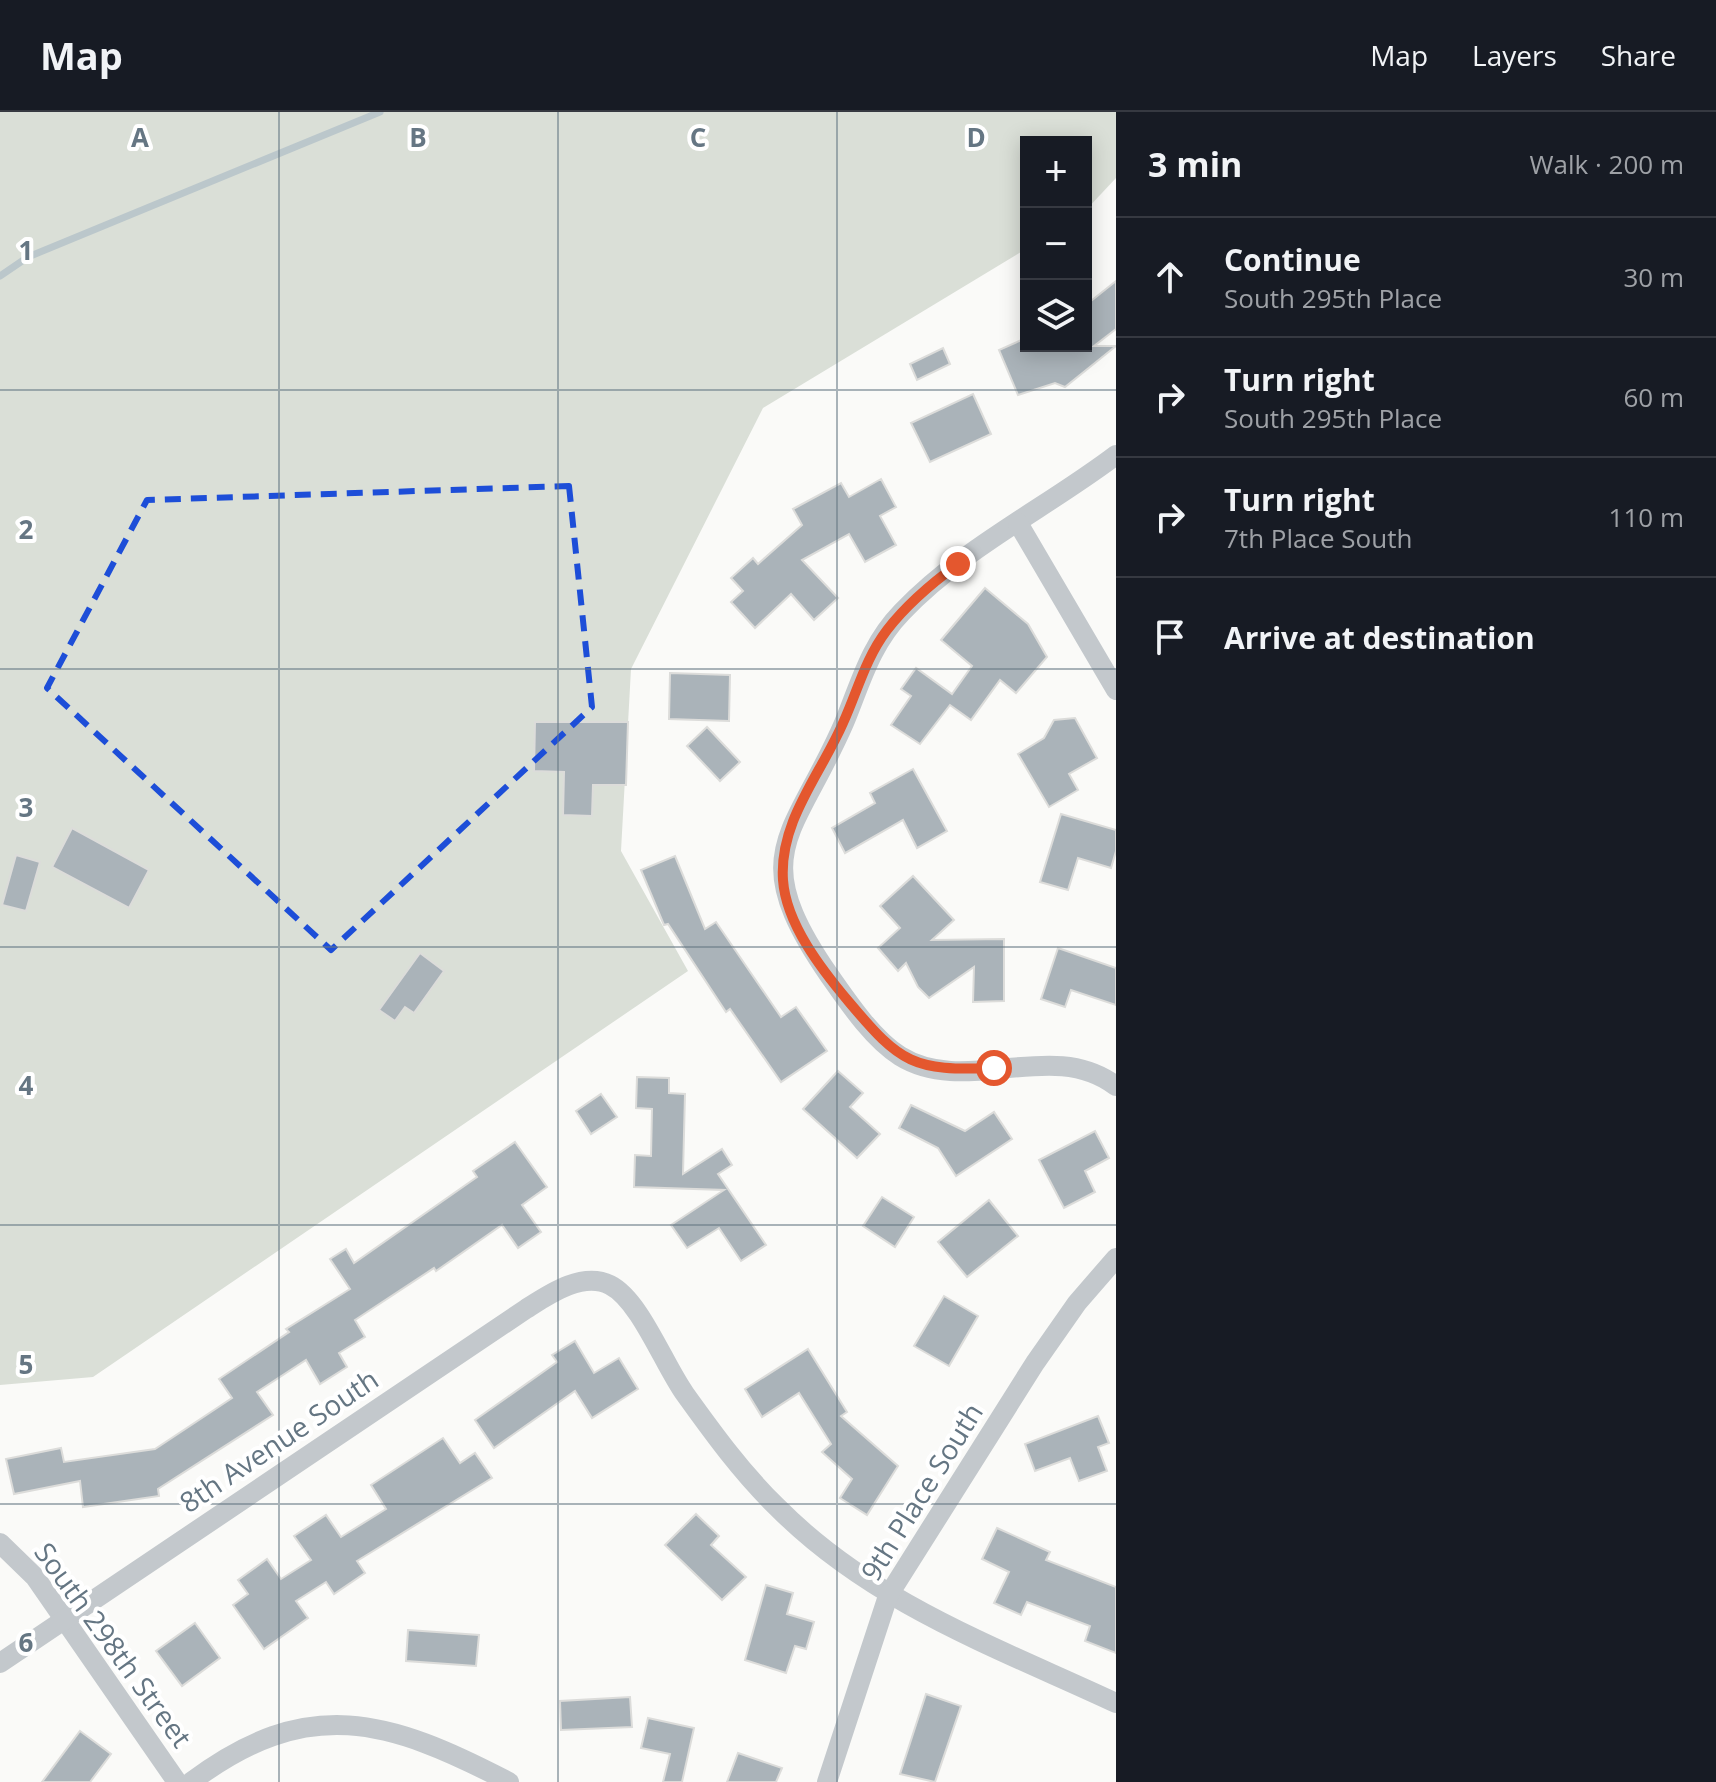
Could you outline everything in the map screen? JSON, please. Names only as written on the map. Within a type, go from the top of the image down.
[{"type":"street","points":[[1116,455],[933,583],[900,614],[873,650],[843,725],[795,815],[787,839],[783,880],[791,912],[810,947],[862,1017],[901,1056],[937,1068],[1065,1065],[1094,1072],[1116,1086]]},
{"type":"street","points":[[1018,523],[1116,690]]},
{"type":"street","name":"9th Place South","points":[[827,1782],[888,1596],[1035,1363],[1077,1303],[1116,1258]]},
{"type":"street","name":"8th Avenue South","points":[[0,1663],[526,1309],[570,1285],[596,1281],[615,1287],[629,1302],[683,1391],[731,1456],[776,1507],[832,1558],[888,1596]]},
{"type":"street","name":"South 298th Street","points":[[0,1543],[35,1577],[177,1782]]},
{"type":"street","points":[[888,1596],[1116,1703]]},
{"type":"street","points":[[191,1782],[222,1759],[267,1737],[324,1724],[374,1726],[470,1762],[509,1782]]},
{"type":"highlighted area","points":[[569,486],[592,707],[331,950],[47,688],[147,500]]},
{"type":"shaded area","points":[[0,112],[1116,112],[1116,178],[1092,204],[1092,136],[1020,136],[1020,253],[763,408],[631,669],[621,851],[688,971],[93,1377],[0,1385]]},
{"type":"building","points":[[1116,281],[1116,329],[1094,346],[1116,346],[1065,387],[1055,383],[1018,395],[999,350],[1020,341],[1020,352],[1092,352],[1092,300]]},
{"type":"building","points":[[943,348],[950,364],[917,380],[910,364]]},
{"type":"building","points":[[973,394],[991,434],[930,462],[911,423]]},
{"type":"building","points":[[881,479],[896,507],[880,516],[896,545],[865,562],[849,534],[802,560],[838,598],[814,620],[791,594],[755,628],[731,602],[743,591],[731,578],[753,558],[758,564],[802,525],[793,509],[841,483],[849,497]]},
{"type":"building","points":[[985,588],[1028,624],[1047,657],[1016,693],[1000,680],[971,720],[950,705],[920,744],[891,725],[911,696],[901,689],[916,668],[952,694],[972,666],[941,640]]},
{"type":"building","points":[[670,673],[730,675],[729,721],[669,719]]},
{"type":"building","points":[[1075,718],[1097,758],[1069,774],[1078,790],[1049,807],[1018,754],[1044,738],[1054,720]]},
{"type":"building","points":[[535,722],[628,722],[626,785],[593,785],[592,816],[563,815],[564,772],[534,771]]},
{"type":"building","points":[[707,727],[740,762],[720,781],[687,746]]},
{"type":"building","points":[[913,769],[947,831],[917,848],[903,820],[845,853],[832,828],[875,803],[870,793]]},
{"type":"building","points":[[1061,814],[1116,830],[1116,851],[1111,868],[1078,858],[1068,890],[1040,882]]},
{"type":"building","points":[[72,828],[149,870],[129,908],[52,867]]},
{"type":"building","points":[[16,855],[40,862],[26,911],[2,905]]},
{"type":"building","points":[[675,856],[705,929],[716,922],[781,1017],[796,1007],[827,1051],[781,1082],[730,1009],[726,1012],[668,924],[664,925],[641,870]]},
{"type":"building","points":[[913,876],[954,920],[932,940],[1004,939],[1004,1001],[973,1002],[974,967],[929,998],[918,987],[906,963],[898,971],[878,948],[900,928],[880,906]]},
{"type":"building","points":[[1058,948],[1116,968],[1116,1005],[1071,990],[1065,1007],[1041,999]]},
{"type":"building","points":[[420,953],[444,971],[414,1013],[405,1007],[395,1021],[379,1010]]},
{"type":"building","points":[[838,1071],[863,1093],[850,1107],[880,1134],[857,1158],[803,1109]]},
{"type":"building","points":[[637,1077],[669,1078],[669,1093],[685,1094],[683,1174],[722,1149],[732,1165],[718,1174],[766,1245],[741,1261],[719,1228],[687,1248],[671,1225],[724,1190],[634,1187],[635,1155],[651,1156],[652,1109],[636,1108]]},
{"type":"building","points":[[601,1094],[617,1117],[591,1134],[576,1111]]},
{"type":"building","points":[[911,1105],[965,1131],[994,1112],[1012,1139],[956,1176],[938,1148],[899,1128]]},
{"type":"building","points":[[1095,1131],[1109,1158],[1085,1171],[1095,1192],[1064,1208],[1039,1160]]},
{"type":"building","points":[[515,1142],[547,1187],[522,1205],[541,1232],[518,1248],[502,1225],[436,1271],[434,1268],[355,1320],[365,1337],[339,1353],[347,1367],[320,1384],[306,1360],[257,1392],[273,1415],[158,1489],[159,1496],[83,1507],[80,1481],[14,1494],[6,1459],[61,1448],[64,1462],[155,1449],[232,1398],[219,1379],[289,1332],[286,1329],[350,1289],[330,1259],[346,1249],[354,1263],[477,1177],[473,1171]]},
{"type":"building","points":[[882,1197],[914,1217],[895,1247],[863,1226]]},
{"type":"building","points":[[989,1200],[1018,1236],[967,1277],[938,1242]]},
{"type":"building","points":[[944,1296],[978,1316],[949,1366],[914,1346]]},
{"type":"building","points":[[575,1341],[594,1373],[619,1358],[638,1389],[592,1418],[575,1391],[494,1448],[475,1420],[557,1362],[552,1355]]},
{"type":"building","points":[[808,1349],[847,1412],[841,1416],[898,1466],[867,1515],[840,1498],[852,1479],[822,1452],[831,1444],[799,1393],[762,1417],[745,1389]]},
{"type":"building","points":[[1098,1416],[1109,1443],[1098,1447],[1107,1471],[1079,1481],[1070,1458],[1035,1471],[1025,1444]]},
{"type":"building","points":[[443,1438],[460,1463],[475,1453],[492,1478],[357,1561],[365,1573],[334,1594],[326,1582],[296,1601],[308,1618],[264,1649],[233,1605],[248,1594],[238,1580],[267,1559],[281,1579],[311,1560],[294,1536],[326,1515],[341,1537],[386,1509],[371,1485]]},
{"type":"building","points":[[696,1514],[719,1536],[711,1545],[746,1577],[722,1600],[665,1545]]},
{"type":"building","points":[[997,1528],[1050,1552],[1046,1560],[1116,1587],[1116,1653],[1085,1641],[1090,1626],[1027,1602],[1021,1615],[994,1603],[1009,1572],[982,1559]]},
{"type":"building","points":[[766,1585],[793,1593],[787,1614],[814,1622],[806,1649],[795,1646],[786,1673],[745,1660]]},
{"type":"building","points":[[195,1623],[220,1658],[182,1686],[156,1651]]},
{"type":"building","points":[[408,1630],[479,1635],[476,1666],[406,1661]]},
{"type":"building","points":[[926,1694],[961,1706],[935,1782],[900,1774]]},
{"type":"building","points":[[630,1697],[632,1727],[561,1730],[560,1701]]},
{"type":"building","points":[[648,1718],[694,1728],[682,1782],[663,1782],[670,1754],[641,1748]]},
{"type":"building","points":[[80,1731],[111,1754],[90,1782],[42,1782]]},
{"type":"building","points":[[738,1753],[782,1768],[776,1782],[727,1782]]},
{"type":"waterway","points":[[0,276],[28,257],[380,112]]},
{"type":"route","points":[[958,564],[900,614],[873,650],[861,672],[843,725],[795,815],[787,839],[783,880],[791,912],[810,947],[841,992],[886,1045],[915,1063],[937,1068],[994,1068]]}]
